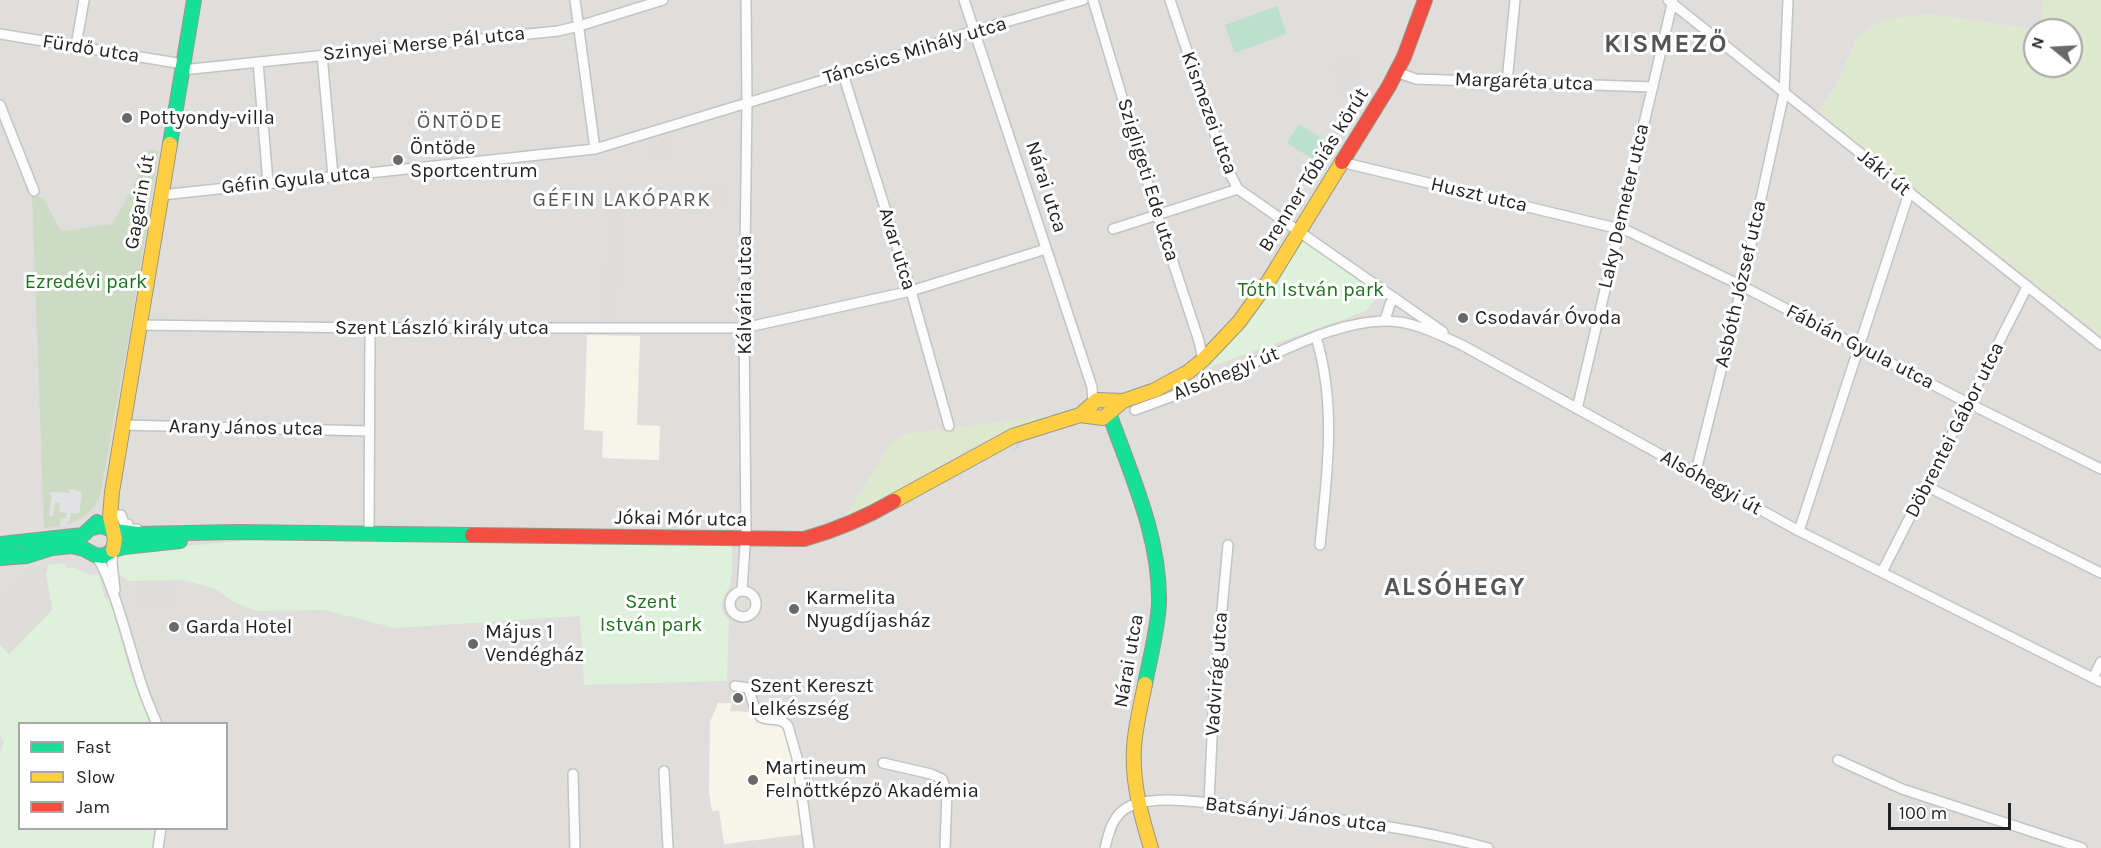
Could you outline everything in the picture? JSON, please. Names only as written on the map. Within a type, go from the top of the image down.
[{"type":"street","points":[[76,46],[84,0]]},
{"type":"street","name":"Gagarin út","points":[[113,550],[116,540],[111,530],[110,515],[113,482],[194,0]]},
{"type":"street","points":[[574,0],[595,149]]},
{"type":"street","name":"Szinyei Merse Pál utca","points":[[182,67],[258,62],[558,31],[663,0]]},
{"type":"street","name":"Kálvária utca","points":[[742,591],[745,540],[746,0]]},
{"type":"street","name":"Nárai utca","points":[[964,0],[1092,387],[1110,429],[1126,458],[1148,520],[1158,566],[1159,593],[1157,620],[1134,747],[1138,803],[1151,848]]},
{"type":"street","name":"Táncsics Mihály utca","points":[[747,101],[1083,0]]},
{"type":"street","name":"Szigligeti Ede utca","points":[[1093,0],[1203,360]]},
{"type":"street","name":"Kismezei utca","points":[[1170,0],[1225,164],[1238,189],[1462,345]]},
{"type":"street","name":"Brenner Tóbiás körút","points":[[1101,409],[1164,385],[1188,372],[1203,360],[1239,322],[1254,303],[1396,72],[1425,0]]},
{"type":"street","points":[[1507,82],[1515,0]]},
{"type":"street","name":"Asbóth József utca","points":[[1695,475],[1742,286],[1784,93],[1788,0]]},
{"type":"street","name":"Jáki út","points":[[1671,1],[2101,345]]},
{"type":"street","name":"Laky Demeter utca","points":[[1577,409],[1671,1]]},
{"type":"street","name":"Fürdő utca","points":[[0,34],[182,67]]},
{"type":"street","points":[[322,55],[333,176]]},
{"type":"street","points":[[258,62],[268,183]]},
{"type":"street","name":"Margaréta utca","points":[[1396,72],[1416,79],[1653,87]]},
{"type":"street","name":"Avar utca","points":[[843,74],[911,291],[949,426]]},
{"type":"street","name":"Géfin Gyula utca","points":[[161,195],[595,149],[747,101]]},
{"type":"street","points":[[0,105],[34,191]]},
{"type":"street","name":"Huszt utca","points":[[1341,162],[1618,228]]},
{"type":"street","points":[[1113,228],[1238,189]]},
{"type":"street","points":[[1799,531],[1909,193]]},
{"type":"street","name":"Fábián Gyula utca","points":[[1618,228],[1742,286],[2101,469]]},
{"type":"street","name":"Szent László király utca","points":[[139,325],[370,328],[744,328],[911,291],[1046,249]]},
{"type":"street","name":"Döbrentei Gábor utca","points":[[1882,572],[2027,287]]},
{"type":"street","points":[[1385,320],[1390,304],[1395,298]]},
{"type":"street","name":"Alsóhegyi út","points":[[1135,410],[1188,391],[1355,323],[1385,320],[1416,326],[1462,345],[1799,531],[2097,680]]},
{"type":"street","points":[[369,534],[370,328]]},
{"type":"street","points":[[1316,337],[1324,363],[1328,388],[1330,443],[1320,545]]},
{"type":"street","name":"Jókai Mór utca","points":[[111,530],[137,534],[369,534],[745,540],[804,538],[830,532],[876,512],[1013,436],[1101,409]]},
{"type":"street","name":"Arany János utca","points":[[122,425],[369,431]]},
{"type":"street","name":"Gagarin út","points":[[90,530],[100,516],[113,482]]},
{"type":"street","points":[[1926,486],[2101,573]]},
{"type":"street","points":[[114,515],[121,515],[124,523],[128,524],[128,529],[157,529],[187,533]]},
{"type":"street","points":[[1,555],[76,536],[102,526],[111,530]]},
{"type":"street","points":[[90,530],[85,542],[101,561],[143,690],[157,722]]},
{"type":"street","name":"Jókai Mór utca","points":[[113,550],[138,545],[254,534]]},
{"type":"street","name":"Vadvirág utca","points":[[1209,803],[1214,695],[1228,545]]},
{"type":"street","points":[[1,555],[27,556],[52,548],[72,546],[105,556],[113,550]]},
{"type":"street","points":[[113,550],[112,566],[117,607]]},
{"type":"street","points":[[2097,680],[2101,662]]},
{"type":"street","points":[[735,686],[748,688],[759,716],[764,719],[778,719],[788,726],[797,758],[809,848]]},
{"type":"street","points":[[1838,760],[1902,789],[2082,848]]},
{"type":"street","points":[[883,763],[931,774],[942,779],[947,792],[945,848]]},
{"type":"street","points":[[664,771],[668,848]]},
{"type":"street","points":[[573,774],[575,848]]},
{"type":"street","name":"Batsányi János utca","points":[[1138,803],[1147,801],[1209,803],[1350,820],[1488,848]]},
{"type":"street","points":[[1105,848],[1113,822],[1124,809],[1138,803]]},
{"type":"street","points":[[158,848],[161,830]]},
{"type":"shaded area","points":[[0,0],[2044,0],[2042,18],[2023,18],[2023,28],[1925,14],[1857,37],[1836,86],[1818,112],[2101,335],[2101,848],[0,848]]},
{"type":"shaded area","points":[[1358,55],[1366,88],[1337,95],[1329,62]]},
{"type":"shaded area","points":[[674,135],[673,161],[650,162],[650,142]]},
{"type":"shaded area","points":[[686,187],[729,187],[729,205],[686,205]]},
{"type":"shaded area","points":[[605,208],[627,208],[626,286],[617,286],[616,319],[603,319]]},
{"type":"shaded area","points":[[587,335],[640,336],[637,425],[660,426],[659,460],[602,458],[603,431],[584,430]]},
{"type":"shaded area","points":[[70,489],[82,492],[79,514],[71,513],[66,526],[60,526],[61,518],[66,519],[67,513],[59,512],[60,503],[55,503],[53,516],[49,516],[52,495],[49,495],[50,492],[69,493]]},
{"type":"shaded area","points":[[48,568],[46,574],[52,610],[9,654],[0,645],[0,601],[29,570]]},
{"type":"shaded area","points":[[134,582],[175,582],[175,605],[134,605]]},
{"type":"shaded area","name":"Martineum Felnőttképző Akadémia","points":[[718,703],[732,703],[730,711],[755,712],[756,723],[783,724],[792,744],[805,834],[724,844],[719,810],[712,811],[709,792],[710,722]]},
{"type":"shaded area","points":[[804,836],[806,848],[748,848],[748,844]]},
{"type":"green space","points":[[2044,0],[2101,0],[2101,335],[1818,112],[1836,86],[1857,37],[1880,21],[1925,14],[2023,28],[2023,78],[2083,78],[2083,18],[2042,18]]},
{"type":"green space","points":[[1277,6],[1287,34],[1235,53],[1225,25]]},
{"type":"green space","points":[[1299,124],[1329,143],[1317,162],[1287,143]]},
{"type":"green space","name":"Ezredévi park","points":[[148,149],[159,151],[100,496],[90,511],[77,520],[61,526],[44,528],[32,195],[43,198],[61,231],[112,224],[133,188]]},
{"type":"green space","name":"Tóth István park","points":[[1298,236],[1382,291],[1366,311],[1204,369],[1261,302]]},
{"type":"green space","points":[[1036,417],[1038,420],[1013,428],[970,448],[896,492],[849,515],[848,512],[888,447],[903,434]]},
{"type":"green space","name":"Szent István park","points":[[259,539],[732,545],[731,580],[722,605],[724,615],[729,620],[727,681],[584,685],[580,616],[395,628],[325,610],[256,611],[234,602],[214,588],[182,580],[129,581],[114,571],[113,556],[127,552]]},
{"type":"green space","points":[[64,563],[68,569],[73,567],[87,574],[99,575],[105,600],[109,598],[107,589],[130,672],[152,722],[18,722],[18,830],[157,830],[154,848],[0,848],[0,754],[4,741],[0,735],[0,645],[9,654],[52,610],[46,573],[48,565]]},
{"type":"waterway","points":[[1011,445],[1023,440]]},
{"type":"waterway","points":[[1013,451],[1021,442]]},
{"type":"traffic: fast","points":[[170,144],[194,0]]},
{"type":"traffic: fast","points":[[1109,413],[1143,506],[1155,553],[1159,602],[1145,684]]},
{"type":"traffic: fast","points":[[0,544],[83,535],[97,522]]},
{"type":"traffic: fast","points":[[92,528],[102,526],[115,531],[137,534],[237,532],[472,535]]},
{"type":"traffic: fast","points":[[0,558],[27,556],[52,548],[72,546],[103,556],[124,547],[180,541]]},
{"type":"traffic: slow","points":[[113,550],[115,539],[110,517],[112,492],[170,144]]},
{"type":"traffic: slow","points":[[1080,415],[1103,418],[1123,401],[1155,390],[1188,372],[1203,360],[1239,322],[1268,282],[1342,162]]},
{"type":"traffic: slow","points":[[894,501],[1013,436],[1080,415],[1097,400],[1123,401]]},
{"type":"traffic: slow","points":[[1145,684],[1134,748],[1134,774],[1151,848]]},
{"type":"traffic: jam","points":[[1342,162],[1389,86],[1404,57],[1425,0]]},
{"type":"traffic: jam","points":[[472,535],[804,539],[850,523],[894,501]]},
{"type":"place","name":"Pottyondy-villa","points":[[127,118]]},
{"type":"place","name":"Öntöde Sportcentrum","points":[[398,160]]},
{"type":"place","name":"Csodavár Óvoda","points":[[1463,318]]},
{"type":"place","name":"Karmelita Nyugdíjasház","points":[[794,609]]},
{"type":"place","name":"Garda Hotel","points":[[174,627]]},
{"type":"place","name":"Május 1 Vendégház","points":[[473,644]]},
{"type":"place","name":"Szent Kereszt Lelkészség","points":[[738,698]]},
{"type":"place","name":"Martineum Felnőttképző Akadémia","points":[[753,780]]},
{"type":"district","name":"KISMEZŐ","points":[[1666,45]]},
{"type":"district","name":"ÖNTÖDE","points":[[460,122]]},
{"type":"district","name":"GÉFIN LAKÓPARK","points":[[622,200]]},
{"type":"district","name":"ALSÓHEGY","points":[[1455,588]]}]
